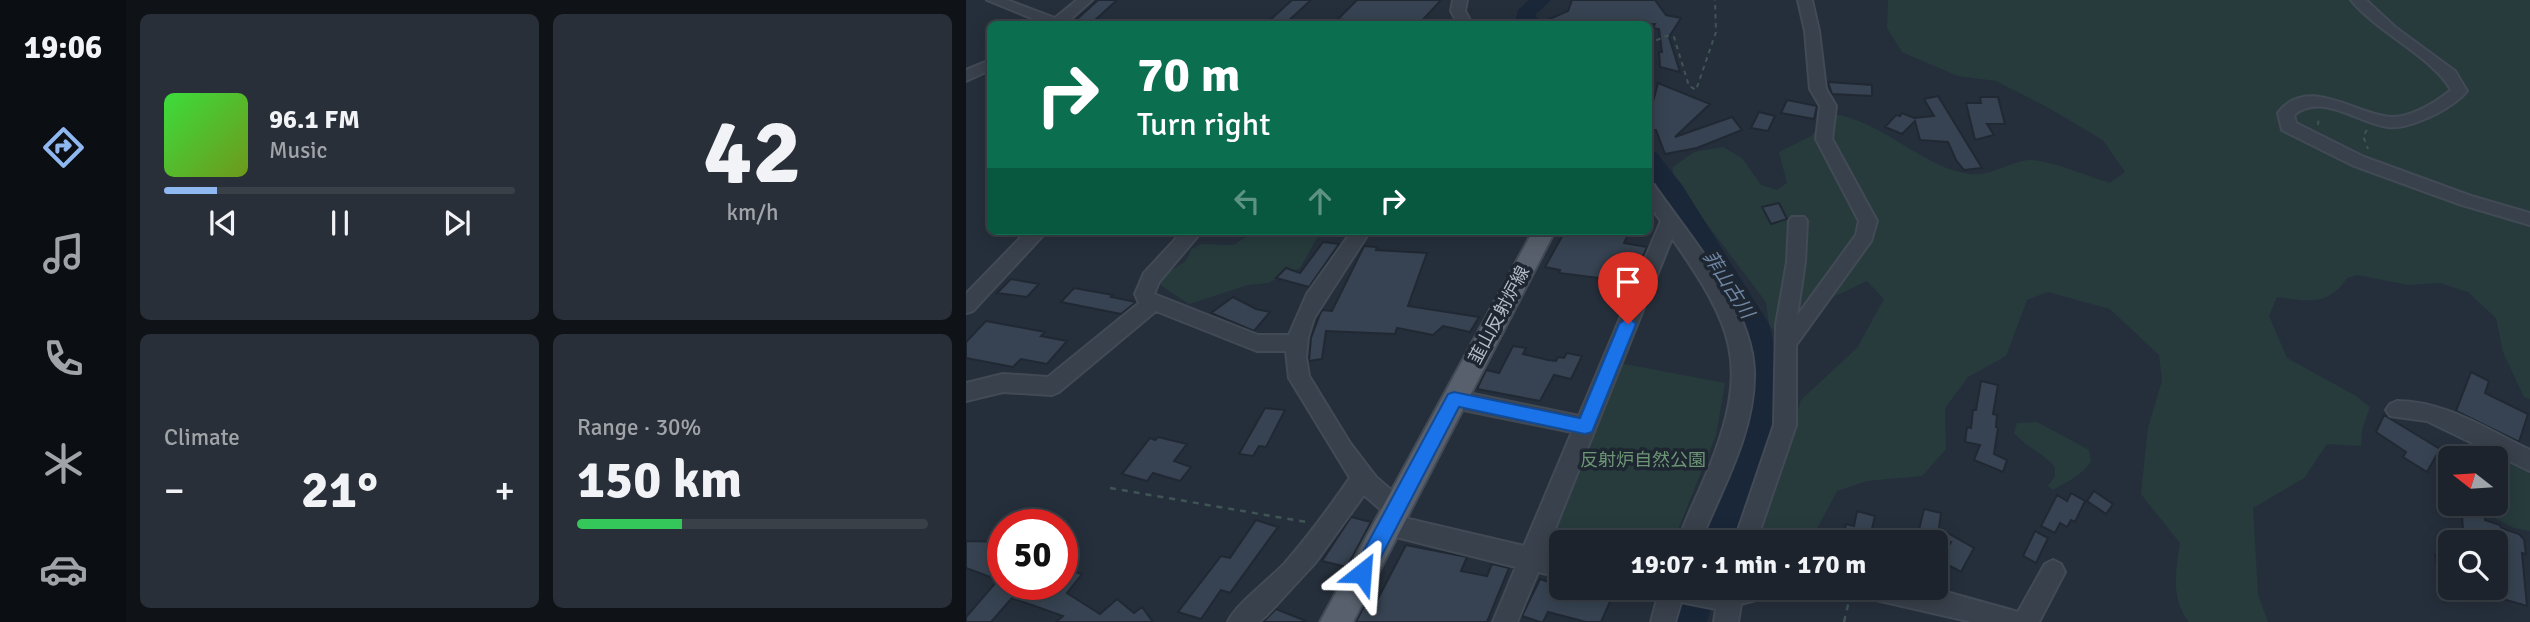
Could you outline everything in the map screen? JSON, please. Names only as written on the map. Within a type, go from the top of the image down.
[{"type":"main road","name":"韮山反射炉線","points":[[1336,622],[1542,235]]},
{"type":"street","points":[[994,0],[1049,21]]},
{"type":"street","points":[[1060,21],[1085,0]]},
{"type":"street","points":[[1460,0],[1458,11],[1463,21]]},
{"type":"street","points":[[1786,344],[1826,293],[1865,236],[1868,222],[1824,139],[1828,106],[1818,89],[1812,31],[1805,0]]},
{"type":"street","points":[[2358,0],[2390,30],[2450,74],[2459,91],[2426,112],[2399,122],[2383,121],[2341,105],[2321,103],[2295,106],[2286,113],[2286,123],[2293,130],[2360,162],[2465,200],[2530,219]]},
{"type":"street","points":[[966,76],[987,66]]},
{"type":"street","points":[[1652,195],[1708,279],[1727,314],[1743,357],[1743,380],[1737,421],[1694,530]]},
{"type":"street","points":[[1505,622],[1670,221]]},
{"type":"street","points":[[1749,530],[1785,425],[1786,344],[1798,221]]},
{"type":"street","points":[[966,306],[1034,235]]},
{"type":"street","points":[[1189,235],[1151,278],[1143,294],[1146,299],[1257,342],[1296,343]]},
{"type":"street","points":[[1358,235],[1311,303],[1296,343],[1299,377],[1362,479],[1392,517],[1549,563]]},
{"type":"street","points":[[966,392],[1003,383],[1052,386],[1152,303]]},
{"type":"street","points":[[1454,399],[1585,426]]},
{"type":"street","points":[[2397,410],[2431,413],[2530,461]]},
{"type":"street","points":[[1240,622],[1274,593],[1326,532],[1362,479]]},
{"type":"street","points":[[2026,622],[2053,572]]},
{"type":"street","points":[[1662,622],[1669,600]]},
{"type":"street","points":[[1726,600],[1726,622]]},
{"type":"street","points":[[1932,600],[2012,622]]},
{"type":"path","points":[[1652,42],[1663,37],[1674,37],[1689,86],[1696,90],[1716,32],[1715,0]]},
{"type":"path","points":[[2360,162],[2369,155],[2363,136],[2368,130]]},
{"type":"path","points":[[1110,488],[1311,523]]},
{"type":"path","points":[[1844,622],[1849,600]]},
{"type":"green space","points":[[1888,0],[2530,0],[2530,399],[2524,397],[2503,352],[2496,318],[2468,292],[2440,283],[2409,285],[2357,275],[2347,278],[2332,294],[2324,298],[2307,300],[2277,297],[2269,316],[2287,358],[2356,396],[2370,407],[2362,430],[2361,446],[2327,444],[2304,478],[2253,508],[2258,595],[2268,622],[2189,622],[2183,613],[2177,593],[2176,574],[2180,543],[2141,494],[2148,428],[2162,381],[2159,355],[2110,309],[2048,292],[2027,300],[2006,356],[1968,377],[1945,408],[1946,449],[1922,476],[1867,481],[1837,491],[1816,530],[1760,530],[1801,400],[1857,348],[1884,299],[1867,281],[1835,296],[1801,322],[1776,333],[1769,325],[1766,302],[1673,179],[1673,167],[1694,152],[1723,147],[1742,158],[1761,185],[1777,190],[1787,183],[1779,152],[1811,136],[1834,114],[1870,126],[1936,163],[1970,174],[1986,173],[2025,160],[2061,166],[2110,183],[2125,172],[2103,140],[1996,81],[1958,76],[1902,52],[1887,28]]},
{"type":"green space","points":[[1248,235],[1319,235],[1300,268],[1268,283],[1248,285],[1189,304],[1159,284],[1166,273],[1185,262],[1192,249],[1201,244],[1234,245]]},
{"type":"green space","name":"反射炉自然公園","points":[[1619,363],[1725,383],[1716,435],[1678,530],[1552,530]]},
{"type":"green space","points":[[2037,422],[2089,450],[2091,462],[2087,467],[2053,490],[2048,486],[2055,476],[2055,467],[2014,433],[2017,423]]},
{"type":"green space","points":[[2508,457],[2530,467],[2530,531],[2514,528],[2494,516],[2508,516]]},
{"type":"building","points":[[1098,0],[1117,0],[1094,21],[1075,21]]},
{"type":"building","points":[[1292,0],[1311,0],[1288,21],[1270,20]]},
{"type":"building","points":[[1357,0],[1441,0],[1422,21],[1338,19]]},
{"type":"building","points":[[1572,0],[1655,0],[1666,15],[1681,18],[1669,37],[1680,72],[1660,67],[1659,52],[1662,52],[1659,29],[1653,28],[1655,24],[1652,24],[1652,21],[1545,21],[1568,11]]},
{"type":"building","points":[[1828,82],[1872,85],[1872,96],[1832,94]]},
{"type":"building","points":[[1658,83],[1710,104],[1675,137],[1732,117],[1742,130],[1697,148],[1665,154],[1656,130],[1652,130],[1653,102]]},
{"type":"building","points":[[1938,96],[1982,168],[1964,170],[1948,142],[1920,140],[1915,121],[1902,134],[1885,127],[1896,115],[1900,116],[1902,113],[1914,118],[1934,116],[1924,99]]},
{"type":"building","points":[[1980,97],[1998,97],[2005,124],[1987,124],[1994,135],[1975,140],[1966,103],[1981,103]]},
{"type":"building","points":[[1787,100],[1817,106],[1814,119],[1781,113]]},
{"type":"building","points":[[1759,112],[1775,116],[1768,131],[1751,128]]},
{"type":"building","points":[[1779,203],[1787,219],[1771,224],[1762,207]]},
{"type":"building","points":[[1563,235],[1628,235],[1624,243],[1647,247],[1637,271],[1631,270],[1623,281],[1559,273],[1560,270],[1545,267]]},
{"type":"building","points":[[1323,242],[1339,244],[1309,287],[1276,278],[1286,268],[1300,273]]},
{"type":"building","points":[[1364,246],[1377,247],[1376,250],[1427,253],[1408,306],[1479,317],[1470,332],[1443,326],[1433,335],[1397,328],[1395,334],[1326,331],[1322,359],[1309,361],[1311,338],[1320,314],[1322,310],[1332,311]]},
{"type":"building","points":[[1011,279],[1039,284],[1027,297],[997,293]]},
{"type":"building","points":[[1074,288],[1136,302],[1121,314],[1061,302]]},
{"type":"building","points":[[1233,297],[1256,309],[1270,312],[1254,331],[1211,313]]},
{"type":"building","points":[[986,321],[1045,332],[1041,336],[1067,341],[1047,364],[1021,359],[1013,367],[966,358],[966,342]]},
{"type":"building","points":[[1513,346],[1526,348],[1523,354],[1548,360],[1556,361],[1558,357],[1564,358],[1567,353],[1582,356],[1571,379],[1554,375],[1540,401],[1477,389],[1486,370],[1499,373]]},
{"type":"building","points":[[2471,372],[2489,381],[2485,393],[2528,414],[2519,442],[2456,411]]},
{"type":"building","points":[[1981,381],[1998,385],[1993,414],[1997,415],[1998,428],[1994,454],[2007,460],[2003,472],[1974,460],[1980,445],[1965,442],[1967,427],[1971,428],[1973,410],[1976,410]]},
{"type":"building","points":[[1265,408],[1285,410],[1266,447],[1259,446],[1253,456],[1239,454]]},
{"type":"building","points":[[2384,415],[2438,448],[2438,453],[2427,472],[2403,457],[2406,452],[2376,432]]},
{"type":"building","points":[[1158,437],[1187,444],[1174,461],[1191,467],[1180,481],[1153,473],[1147,481],[1122,474],[1150,438],[1155,440]]},
{"type":"building","points":[[2094,491],[2113,504],[2106,514],[2087,501]]},
{"type":"building","points":[[2071,493],[2085,501],[2075,522],[2071,520],[2067,527],[2060,523],[2055,533],[2041,526],[2057,495],[2067,501]]},
{"type":"building","points":[[1924,509],[1941,513],[1939,528],[1942,530],[1919,530]]},
{"type":"building","points":[[1857,511],[1875,516],[1872,530],[1845,530],[1846,524],[1854,526]]},
{"type":"building","points":[[2462,516],[2485,516],[2485,520],[2507,530],[2463,530]]},
{"type":"building","points":[[1351,517],[1371,522],[1347,567],[1322,561]]},
{"type":"building","points":[[1256,520],[1278,527],[1230,593],[1221,590],[1201,619],[1178,612],[1221,556],[1230,558]]},
{"type":"building","points":[[2508,530],[2524,539],[2526,554],[2522,553],[2527,606],[2506,600]]},
{"type":"building","points":[[2035,531],[2048,538],[2036,563],[2023,556]]},
{"type":"building","points":[[1948,533],[1974,548],[1961,572],[1948,565],[1948,548],[1951,542],[1948,542]]},
{"type":"building","points":[[966,541],[987,542],[987,576],[966,568]]},
{"type":"building","points":[[1406,545],[1467,557],[1461,571],[1487,576],[1492,564],[1509,568],[1487,622],[1356,622],[1364,606],[1373,608]]},
{"type":"building","points":[[1540,579],[1549,582],[1549,600],[1611,600],[1601,622],[1586,622],[1548,612],[1543,622],[1522,616]]},
{"type":"building","points":[[987,593],[987,600],[1010,600],[991,622],[966,622],[966,617]]},
{"type":"building","points":[[1117,599],[1134,613],[1142,607],[1153,622],[1056,622],[1063,616],[1018,600],[1078,600],[1100,614]]},
{"type":"building","points":[[1276,609],[1306,621],[1306,622],[1263,622]]},
{"type":"waterway","name":"菲山古川","points":[[1528,21],[1525,14],[1541,0]]},
{"type":"waterway","name":"菲山古川","points":[[1652,163],[1673,191],[1755,324],[1761,354],[1763,383],[1755,436],[1721,530]]},
{"type":"waterway","name":"菲山古川","points":[[1689,622],[1695,600]]},
{"type":"route","points":[[1362,573],[1454,399],[1585,426],[1628,324]]}]
